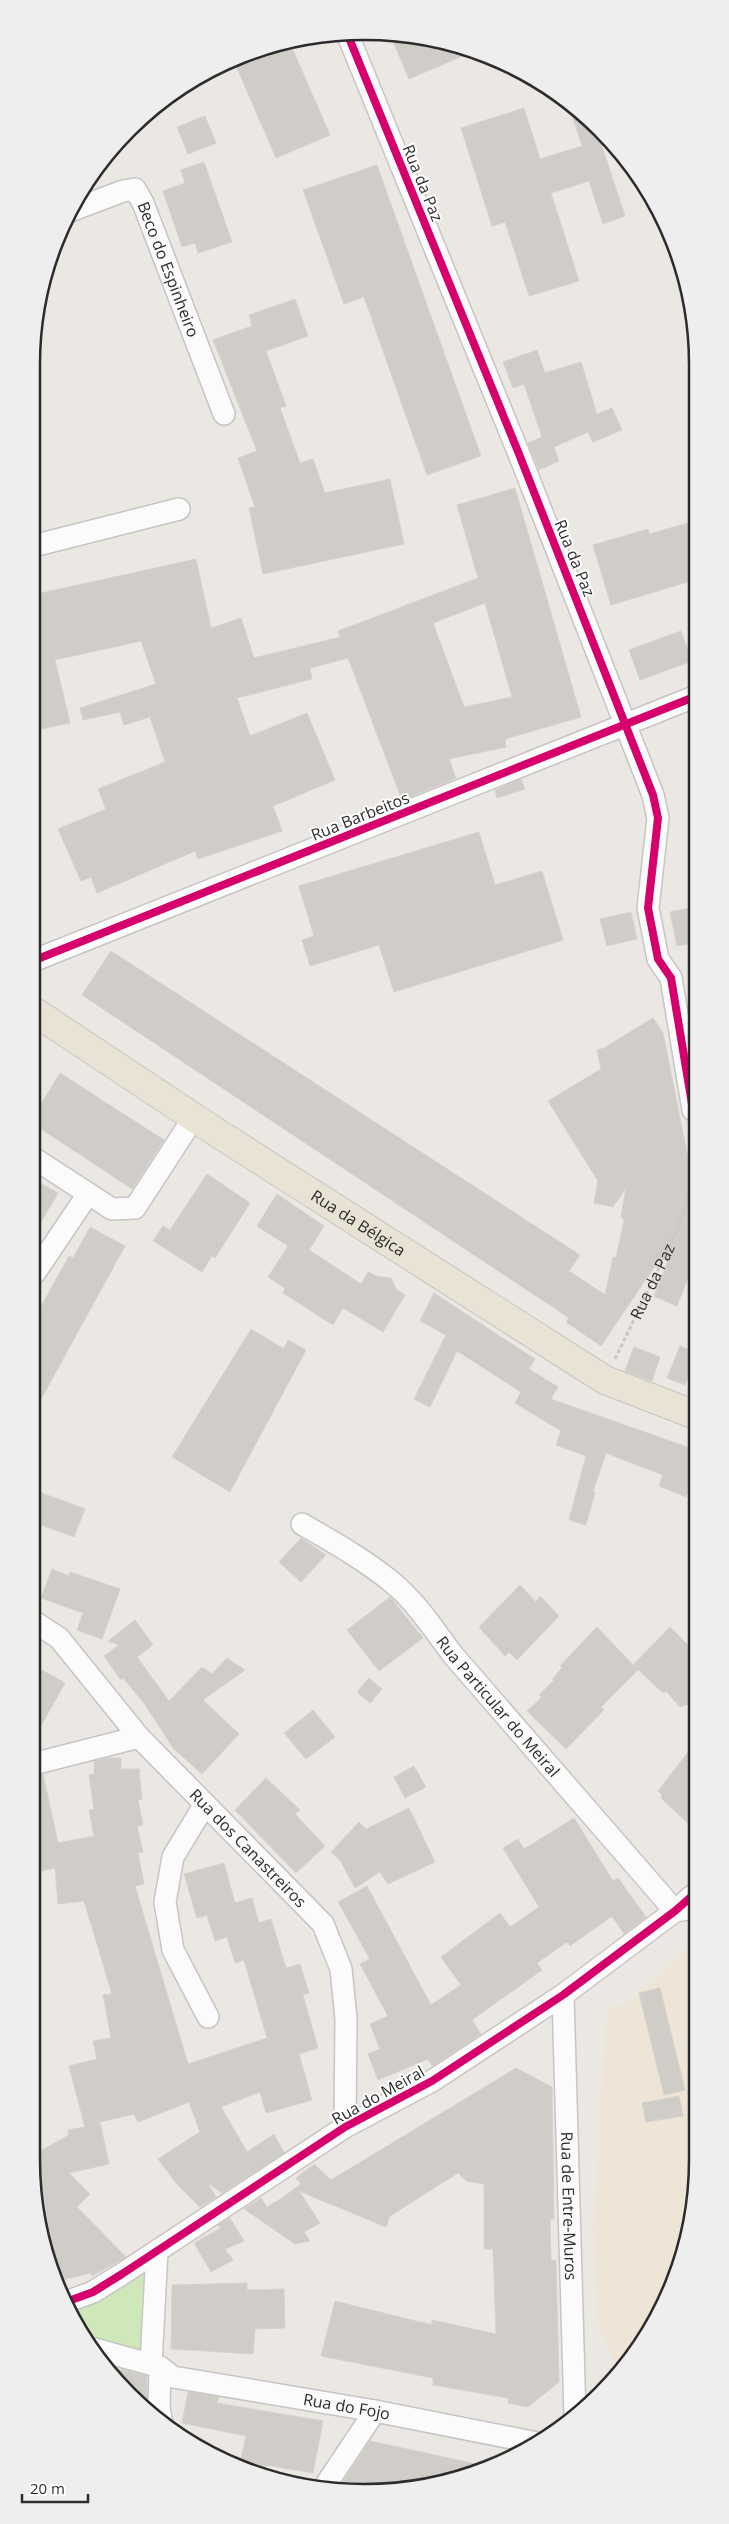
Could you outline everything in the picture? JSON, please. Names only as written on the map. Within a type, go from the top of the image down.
[{"type":"main road","name":"Rua da Bélgica","points":[[40,1015],[194,1117],[605,1380],[689,1412]]},
{"type":"street","name":"Rua da Paz","points":[[350,41],[519,454],[653,795],[658,818],[648,908],[658,960],[671,978],[689,1081]]},
{"type":"street","name":"Beco do Espinheiro","points":[[80,207],[122,191],[135,189],[143,202],[224,414]]},
{"type":"street","points":[[40,544],[179,509]]},
{"type":"street","name":"Rua Barbeitos","points":[[40,958],[689,699]]},
{"type":"street","points":[[40,1162],[112,1209],[135,1208],[194,1117]]},
{"type":"street","points":[[40,1265],[88,1194]]},
{"type":"street","name":"Rua Particular do Meiral","points":[[302,1524],[354,1556],[393,1584],[420,1611],[453,1655],[684,1909]]},
{"type":"street","name":"Rua dos Canastreiros","points":[[40,1626],[59,1638],[139,1737],[323,1924],[342,1969],[346,2018],[345,2127]]},
{"type":"street","points":[[40,1762],[139,1737]]},
{"type":"street","points":[[205,1804],[173,1857],[164,1902],[173,1950],[208,2017]]},
{"type":"street","name":"Rua do Meiral","points":[[72,2300],[93,2292],[345,2127],[432,2081],[563,1995],[684,1909]]},
{"type":"street","name":"Rua de Entre-Muros","points":[[563,1995],[575,2406]]},
{"type":"street","points":[[157,2251],[157,2408]]},
{"type":"street","name":"Rua do Fojo","points":[[102,2350],[156,2365],[173,2377],[375,2411],[527,2441]]},
{"type":"street","points":[[329,2482],[375,2411]]},
{"type":"shaded area","points":[[689,1945],[689,2160],[683,2223],[672,2264],[656,2303],[646,2322],[615,2365],[597,2318],[594,2224],[607,2009],[629,2003]]},
{"type":"green space","points":[[145,2273],[144,2347],[137,2353],[95,2340],[77,2310],[102,2301]]},
{"type":"building","points":[[393,42],[428,46],[464,56],[409,79]]},
{"type":"building","points":[[292,48],[330,135],[276,158],[236,67],[260,57]]},
{"type":"building","points":[[524,108],[540,159],[582,146],[572,116],[601,143],[625,216],[603,224],[589,181],[551,193],[579,281],[529,296],[505,222],[492,226],[461,128]]},
{"type":"building","points":[[205,116],[216,143],[188,154],[177,127]]},
{"type":"building","points":[[204,162],[232,242],[198,253],[195,243],[182,247],[163,191],[185,183],[181,170]]},
{"type":"building","points":[[377,165],[481,456],[427,475],[364,297],[344,304],[303,190]]},
{"type":"building","points":[[295,299],[308,336],[266,351],[286,406],[280,408],[300,463],[313,459],[325,493],[390,479],[404,544],[263,574],[249,508],[255,507],[238,458],[257,451],[213,340],[252,326],[249,315]]},
{"type":"building","points":[[537,350],[545,373],[581,362],[597,414],[612,408],[622,430],[593,442],[588,432],[554,447],[559,461],[539,470],[528,443],[542,437],[524,384],[513,388],[503,362]]},
{"type":"building","points":[[515,488],[581,717],[505,739],[506,747],[449,759],[456,778],[402,800],[348,658],[310,668],[312,679],[237,698],[250,736],[307,713],[335,780],[273,806],[282,831],[198,859],[195,851],[97,893],[91,877],[81,881],[58,829],[106,809],[98,789],[165,762],[150,717],[124,725],[120,712],[83,720],[80,708],[156,684],[141,641],[55,660],[70,723],[40,729],[40,593],[196,559],[211,628],[241,618],[254,658],[340,637],[338,631],[478,578],[457,505]],"holes":[[[485,603],[512,697],[464,707],[433,623]]]},
{"type":"building","points":[[689,523],[689,582],[611,605],[593,545],[648,529],[649,534]]},
{"type":"building","points":[[681,631],[689,653],[689,662],[640,680],[629,650]]},
{"type":"building","points":[[521,779],[525,789],[497,798],[495,790]]},
{"type":"building","points":[[479,832],[495,885],[542,871],[563,940],[394,992],[379,945],[310,966],[302,940],[314,936],[299,886]]},
{"type":"building","points":[[689,908],[689,944],[677,946],[670,912]]},
{"type":"building","points":[[631,912],[637,939],[607,946],[600,919]]},
{"type":"building","points":[[111,951],[580,1255],[569,1271],[605,1295],[613,1257],[616,1258],[624,1221],[621,1216],[626,1188],[613,1207],[594,1203],[598,1181],[548,1101],[601,1069],[597,1050],[604,1048],[653,1018],[663,1033],[689,1163],[689,1276],[677,1306],[654,1296],[668,1261],[661,1257],[601,1346],[566,1322],[569,1318],[82,995]]},
{"type":"building","points":[[60,1073],[164,1140],[132,1189],[40,1128],[40,1106]]},
{"type":"building","points":[[207,1174],[250,1203],[215,1258],[212,1256],[202,1272],[153,1241],[163,1226],[170,1230]]},
{"type":"building","points":[[40,1183],[58,1193],[40,1224]]},
{"type":"building","points":[[277,1194],[324,1226],[309,1250],[361,1284],[368,1272],[376,1276],[391,1278],[396,1289],[405,1295],[383,1332],[343,1308],[333,1325],[283,1293],[285,1288],[268,1277],[288,1246],[257,1226]]},
{"type":"building","points":[[90,1227],[125,1246],[40,1401],[40,1308],[69,1256],[73,1258]]},
{"type":"building","points":[[434,1293],[535,1359],[529,1369],[558,1387],[551,1399],[689,1448],[689,1489],[686,1497],[659,1486],[663,1475],[606,1453],[593,1491],[595,1492],[586,1525],[569,1520],[586,1456],[556,1445],[561,1431],[515,1403],[521,1392],[457,1351],[430,1407],[414,1399],[446,1335],[420,1321]]},
{"type":"building","points":[[251,1329],[284,1349],[288,1340],[306,1350],[230,1492],[172,1457]]},
{"type":"building","points":[[680,1346],[689,1349],[689,1375],[685,1385],[667,1378]]},
{"type":"building","points":[[634,1347],[660,1357],[652,1381],[625,1371]]},
{"type":"building","points":[[40,1492],[85,1509],[74,1537],[40,1525]]},
{"type":"building","points":[[301,1538],[326,1555],[301,1582],[279,1562]]},
{"type":"building","points":[[52,1569],[69,1576],[70,1572],[120,1589],[102,1639],[77,1630],[83,1613],[41,1598]]},
{"type":"building","points":[[520,1585],[536,1602],[540,1596],[559,1616],[517,1660],[509,1652],[505,1656],[479,1627]]},
{"type":"building","points":[[390,1597],[423,1638],[379,1671],[347,1630]]},
{"type":"building","points":[[135,1620],[153,1645],[137,1657],[169,1701],[202,1667],[212,1674],[227,1658],[245,1670],[203,1700],[239,1734],[202,1774],[173,1748],[144,1703],[123,1678],[121,1680],[104,1656],[119,1645],[108,1641]]},
{"type":"building","points":[[597,1627],[638,1670],[601,1707],[604,1710],[566,1749],[527,1711],[542,1697],[539,1695],[554,1680],[552,1679],[562,1668],[560,1666]]},
{"type":"building","points":[[670,1627],[689,1646],[689,1704],[680,1707],[666,1691],[663,1693],[633,1665]]},
{"type":"building","points":[[40,1669],[65,1683],[40,1728]]},
{"type":"building","points":[[369,1678],[382,1689],[370,1703],[357,1692]]},
{"type":"building","points":[[313,1710],[335,1737],[306,1759],[284,1733]]},
{"type":"building","points":[[689,1751],[689,1824],[661,1798],[662,1795],[658,1791]]},
{"type":"building","points":[[107,1758],[121,1758],[121,1769],[139,1769],[142,1799],[138,1800],[143,1825],[137,1826],[143,1852],[138,1853],[144,1884],[135,1886],[188,2064],[267,2038],[244,1960],[235,1963],[227,1937],[215,1941],[207,1915],[197,1918],[184,1874],[224,1863],[235,1903],[252,1898],[259,1923],[271,1919],[286,1968],[300,1964],[309,1993],[303,1995],[318,2048],[299,2054],[312,2100],[266,2113],[260,2092],[221,2107],[247,2152],[274,2134],[284,2153],[222,2193],[208,2183],[216,2197],[200,2207],[176,2183],[158,2159],[200,2132],[189,2102],[138,2122],[134,2114],[100,2122],[109,2164],[69,2173],[90,2194],[77,2207],[126,2257],[92,2276],[90,2273],[63,2280],[46,2223],[40,2151],[69,2135],[68,2130],[85,2127],[69,2066],[97,2059],[93,2041],[111,2038],[103,1995],[112,1994],[84,1901],[58,1904],[55,1868],[40,1871],[40,1775],[43,1774],[58,1843],[94,1836],[89,1810],[94,1809],[89,1775],[94,1774],[94,1761]]},
{"type":"building","points":[[414,1766],[426,1787],[405,1798],[394,1777]]},
{"type":"building","points":[[266,1778],[300,1810],[295,1814],[325,1846],[296,1873],[235,1810]]},
{"type":"building","points":[[409,1808],[435,1862],[388,1884],[380,1872],[355,1888],[340,1860],[331,1852],[359,1822],[366,1829]]},
{"type":"building","points":[[574,1818],[613,1881],[618,1878],[646,1917],[624,1934],[612,1916],[570,1946],[567,1942],[537,1963],[542,1970],[472,2020],[481,2034],[432,2066],[428,2059],[378,2080],[368,2054],[380,2049],[370,2024],[388,2016],[360,1964],[370,1959],[338,1902],[367,1886],[431,2005],[461,1985],[441,1957],[500,1913],[510,1927],[539,1907],[503,1848],[518,1839],[524,1849]]},
{"type":"building","points":[[660,1988],[685,2090],[664,2095],[639,1993]]},
{"type":"building","points":[[516,2068],[552,2087],[554,2219],[550,2219],[551,2260],[556,2260],[559,2382],[528,2407],[508,2403],[508,2398],[433,2385],[433,2378],[321,2356],[335,2301],[432,2325],[432,2320],[496,2334],[493,2249],[484,2249],[484,2184],[466,2181],[458,2173],[390,2216],[386,2227],[299,2191],[320,2223],[304,2232],[310,2241],[295,2244],[244,2209],[261,2198],[267,2207],[282,2198],[301,2184],[296,2178],[314,2164],[331,2180]]},
{"type":"building","points":[[679,2096],[683,2116],[646,2122],[642,2103]]},
{"type":"building","points":[[230,2218],[244,2241],[225,2249],[233,2260],[211,2272],[194,2243],[221,2228],[218,2225]]},
{"type":"building","points":[[247,2283],[247,2290],[284,2289],[285,2328],[255,2329],[253,2354],[171,2349],[172,2285]]},
{"type":"building","points":[[117,2369],[147,2376],[147,2400]]},
{"type":"building","points":[[188,2392],[219,2397],[217,2403],[323,2421],[313,2473],[266,2465],[266,2469],[260,2467],[241,2459],[246,2436],[182,2423]]},
{"type":"building","points":[[370,2441],[476,2464],[428,2478],[407,2481],[364,2484],[342,2483]]},
{"type":"cycle path","points":[[350,41],[519,454],[653,795],[658,818],[648,908],[658,959],[671,978],[689,1086]]},
{"type":"cycle path","points":[[40,958],[689,699]]},
{"type":"cycle path","points":[[72,2300],[93,2292],[122,2274],[345,2127],[432,2081],[563,1995],[689,1899]]}]
